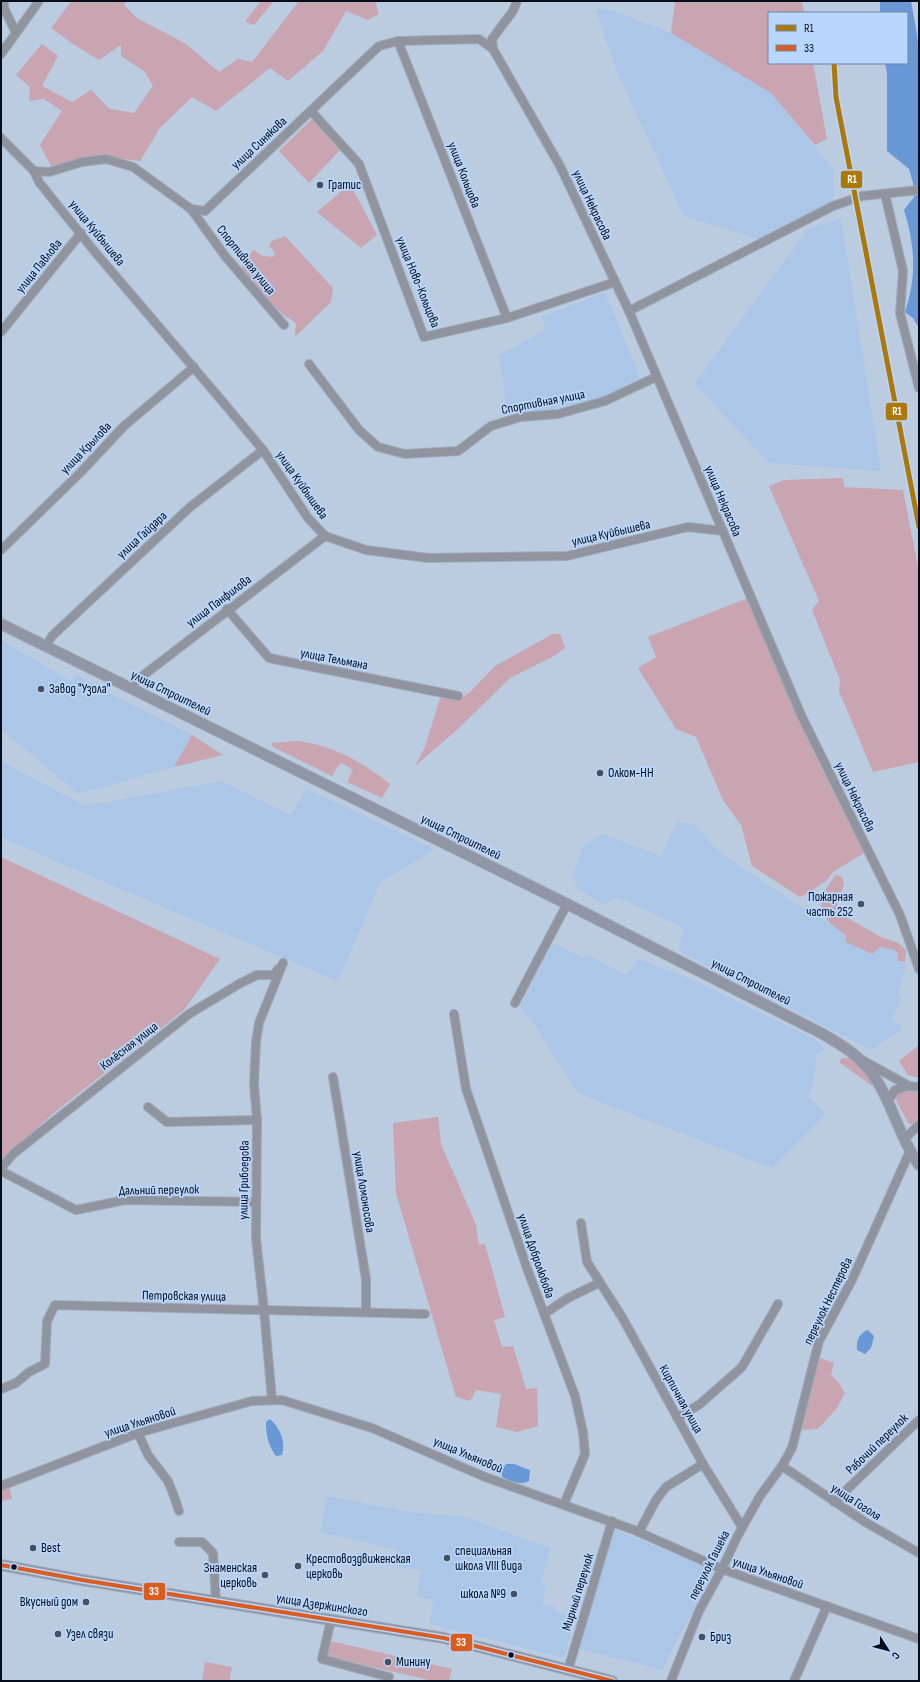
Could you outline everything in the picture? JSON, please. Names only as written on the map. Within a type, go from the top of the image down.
[{"type":"main road","name":"улица Строителей","points":[[1,624],[567,904],[819,1032],[844,1047],[860,1059],[876,1080],[888,1101],[910,1151],[919,1164]]},
{"type":"main road","name":"улица Дзержинского","points":[[1,1564],[82,1580],[444,1638],[612,1681]]},
{"type":"street","points":[[4,1],[4,8],[16,33]]},
{"type":"street","points":[[1,54],[39,1]]},
{"type":"street","points":[[493,49],[492,39],[513,11],[517,1]]},
{"type":"street","name":"улица Синякова","points":[[191,209],[204,211],[380,46],[398,41],[479,39],[493,49]]},
{"type":"street","name":"улица Кольцова","points":[[398,41],[507,318]]},
{"type":"street","name":"улица Некрасова","points":[[493,49],[560,166],[629,311],[802,717],[900,915],[917,959],[919,969]]},
{"type":"street","name":"улица Ново-Кольцова","points":[[311,111],[359,164],[424,337],[507,318],[615,282]]},
{"type":"street","name":"улица Куйбышева","points":[[1,138],[34,171],[39,182],[263,450],[308,518],[325,536],[366,550],[428,558],[566,556],[688,527],[723,531]]},
{"type":"street","points":[[34,171],[48,172],[82,162],[106,159],[133,167],[191,209]]},
{"type":"street","points":[[629,311],[833,206],[862,196],[919,190]]},
{"type":"street","points":[[885,194],[903,271],[900,313],[919,388]]},
{"type":"street","name":"Спортивная улица","points":[[191,209],[226,256],[284,325]]},
{"type":"street","name":"улица Павлова","points":[[1,332],[81,233]]},
{"type":"street","name":"Спортивная улица","points":[[309,364],[360,430],[378,447],[405,454],[458,451],[491,426],[521,417],[558,414],[605,401],[656,377]]},
{"type":"street","name":"улица Крылова","points":[[1,550],[81,472],[124,426],[194,367]]},
{"type":"street","name":"улица Гайдара","points":[[46,646],[52,636],[189,508],[263,450]]},
{"type":"street","name":"улица Панфилова","points":[[128,687],[227,609],[325,536]]},
{"type":"street","name":"улица Тельмана","points":[[227,609],[269,658],[458,696]]},
{"type":"street","points":[[515,1003],[567,904]]},
{"type":"street","name":"улица Грибоедова","points":[[272,1400],[256,1239],[257,1120],[254,1084],[256,1042],[259,1023],[283,963]]},
{"type":"street","name":"Колёсная улица","points":[[1,1168],[12,1154],[189,1014],[257,975],[274,975],[283,963]]},
{"type":"street","name":"улица Добролюбова","points":[[454,1014],[466,1089],[544,1314],[575,1396],[583,1432],[585,1454],[564,1504]]},
{"type":"street","points":[[860,1059],[909,1086]]},
{"type":"street","name":"улица Ломоносова","points":[[333,1076],[366,1279],[366,1312]]},
{"type":"street","points":[[888,1101],[896,1090],[909,1086],[919,1087]]},
{"type":"street","points":[[148,1107],[167,1122],[257,1120]]},
{"type":"street","points":[[904,1139],[919,1125]]},
{"type":"street","name":"переулок Нестерова","points":[[782,1466],[792,1448],[818,1341],[852,1280],[910,1151]]},
{"type":"street","name":"Дальний переулок","points":[[1,1171],[76,1210],[125,1200],[256,1202]]},
{"type":"street","name":"Кирпичная улица","points":[[581,1223],[587,1262],[622,1317],[703,1464],[742,1527]]},
{"type":"street","points":[[544,1314],[568,1298],[599,1283]]},
{"type":"street","points":[[677,1418],[700,1404],[742,1367],[778,1304]]},
{"type":"street","name":"Петровская улица","points":[[1,1389],[16,1383],[29,1372],[45,1364],[46,1322],[55,1305],[425,1314]]},
{"type":"street","name":"улица Ульяновой","points":[[1,1486],[138,1433],[252,1400],[282,1400],[372,1428],[485,1477],[612,1521],[722,1569],[919,1639]]},
{"type":"street","name":"Рабочий переулок","points":[[834,1502],[919,1420]]},
{"type":"street","points":[[138,1433],[148,1455],[168,1481],[179,1510]]},
{"type":"street","points":[[639,1532],[656,1500],[666,1487],[703,1464]]},
{"type":"street","name":"улица Гоголя","points":[[782,1466],[834,1502],[893,1539],[919,1553]]},
{"type":"street","name":"переулок Гашека","points":[[671,1681],[699,1611],[722,1569],[742,1527],[760,1496],[782,1466]]},
{"type":"street","name":"Мирный переулок","points":[[568,1670],[612,1521]]},
{"type":"street","points":[[179,1542],[202,1542],[213,1553],[216,1601]]},
{"type":"street","points":[[794,1681],[827,1606]]},
{"type":"street","points":[[331,1620],[322,1659],[389,1677]]},
{"type":"shaded area","points":[[78,1],[126,1],[124,5],[137,18],[186,44],[219,72],[238,59],[252,62],[299,1],[375,1],[379,14],[368,20],[346,11],[323,51],[288,81],[270,68],[216,111],[192,97],[160,128],[140,161],[98,156],[51,166],[40,145],[62,111],[44,99],[29,101],[30,87],[16,75],[42,44],[58,56],[42,86],[72,102],[91,90],[110,109],[134,113],[153,86],[145,72],[121,56],[121,45],[99,60],[51,28],[70,3]]},
{"type":"shaded area","points":[[261,1],[274,1],[254,25],[245,22]]},
{"type":"shaded area","points":[[675,1],[802,1],[804,12],[768,12],[768,64],[813,64],[827,139],[815,145],[771,93],[671,33]]},
{"type":"shaded area","points":[[601,8],[622,14],[671,33],[771,93],[834,170],[833,201],[759,239],[684,216],[617,72],[596,11]]},
{"type":"shaded area","points":[[312,119],[340,150],[309,183],[279,151]]},
{"type":"shaded area","points":[[350,184],[377,235],[361,248],[317,212]]},
{"type":"shaded area","points":[[841,218],[881,471],[769,463],[694,384],[807,230]]},
{"type":"shaded area","points":[[285,236],[333,288],[331,302],[295,337],[296,323],[281,313],[240,269],[253,250],[263,256],[273,257],[275,253],[269,246],[272,241]]},
{"type":"shaded area","points":[[605,292],[640,378],[602,398],[548,410],[508,415],[499,355],[546,330],[542,317]]},
{"type":"shaded area","points":[[843,478],[844,487],[903,490],[919,572],[919,762],[873,772],[839,691],[840,680],[812,610],[819,601],[769,486],[784,480]]},
{"type":"shaded area","points":[[748,598],[813,751],[864,853],[833,872],[827,880],[800,897],[752,866],[741,825],[723,800],[696,737],[676,729],[638,668],[656,657],[648,637]]},
{"type":"shaded area","points":[[553,634],[560,634],[565,648],[554,656],[510,678],[459,728],[415,766],[425,747],[440,698],[460,699],[470,692],[495,666]]},
{"type":"shaded area","name":"Завод \"Узола\"","points":[[1,640],[72,682],[77,675],[112,695],[192,735],[174,767],[78,794],[1,729]]},
{"type":"shaded area","points":[[192,735],[223,755],[174,767]]},
{"type":"shaded area","points":[[298,741],[323,746],[347,756],[380,776],[390,784],[382,798],[347,782],[353,770],[342,763],[338,766],[332,776],[273,747],[271,743]]},
{"type":"shaded area","points":[[1,761],[85,806],[221,781],[291,815],[306,789],[435,849],[380,883],[338,981],[1,837]]},
{"type":"shaded area","points":[[677,821],[695,825],[719,852],[796,904],[846,935],[880,947],[892,949],[898,953],[899,961],[907,966],[898,993],[901,997],[892,1020],[902,1026],[900,1031],[871,1050],[679,951],[684,928],[617,897],[603,905],[578,889],[573,874],[583,846],[602,834],[661,856]]},
{"type":"shaded area","points":[[1,857],[220,959],[184,1010],[55,1112],[1,1161]]},
{"type":"shaded area","points":[[836,875],[842,877],[844,884],[835,911],[881,937],[898,943],[906,950],[905,962],[898,961],[898,953],[892,949],[880,947],[872,954],[846,942],[846,935],[826,918],[822,911],[822,899],[824,893]]},
{"type":"shaded area","points":[[553,943],[583,958],[586,954],[626,975],[639,959],[700,983],[816,1040],[825,1049],[817,1055],[812,1089],[807,1096],[826,1114],[772,1168],[577,1093],[536,1027],[520,1007]]},
{"type":"shaded area","points":[[919,1045],[919,1078],[908,1075],[899,1061]]},
{"type":"shaded area","points":[[842,1058],[851,1058],[872,1081],[872,1086],[839,1062]]},
{"type":"shaded area","points":[[911,1091],[919,1093],[919,1116],[914,1124],[909,1124],[897,1102],[896,1097],[901,1092]]},
{"type":"shaded area","points":[[438,1117],[441,1144],[476,1225],[479,1245],[485,1244],[505,1317],[494,1320],[502,1347],[513,1346],[526,1389],[537,1388],[538,1426],[517,1432],[496,1427],[501,1394],[476,1390],[470,1401],[456,1397],[396,1193],[393,1123]]},
{"type":"shaded area","points":[[820,1358],[834,1363],[831,1375],[838,1382],[845,1393],[837,1408],[818,1429],[802,1430],[811,1386]]},
{"type":"shaded area","points":[[9,1486],[12,1499],[1,1501],[1,1489]]},
{"type":"shaded area","name":"специальная школа VIII вида","points":[[327,1496],[409,1512],[465,1517],[550,1548],[541,1582],[546,1584],[542,1605],[555,1606],[555,1612],[575,1617],[564,1658],[430,1624],[433,1600],[417,1596],[421,1571],[395,1566],[397,1550],[320,1532]]},
{"type":"shaded area","points":[[613,1529],[715,1570],[670,1653],[663,1670],[577,1648]]},
{"type":"shaded area","points":[[330,1641],[452,1669],[449,1681],[433,1681],[326,1656]]},
{"type":"shaded area","points":[[205,1662],[232,1667],[229,1681],[202,1681]]},
{"type":"water","points":[[880,1],[911,1],[918,41],[919,328],[913,318],[905,312],[909,299],[913,273],[913,261],[908,223],[904,210],[914,197],[913,183],[909,169],[887,151],[887,73],[885,64],[908,64],[908,12],[880,12]]},
{"type":"water","points":[[868,1330],[874,1336],[871,1348],[865,1354],[857,1350],[857,1344],[860,1335]]},
{"type":"water","points":[[270,1419],[277,1426],[283,1440],[282,1455],[276,1456],[269,1444],[266,1422]]},
{"type":"water","points":[[506,1464],[514,1464],[530,1470],[529,1481],[519,1483],[502,1477],[502,1470]]},
{"type":"transit line","name":"R1","points":[[834,64],[836,97],[919,527]]},
{"type":"transit line","name":"33","points":[[1,1565],[82,1580],[444,1638],[612,1681]]},
{"type":"place","name":"Гратис","points":[[320,185]]},
{"type":"place","name":"Завод \"Узола\"","points":[[41,689]]},
{"type":"place","name":"Олком-НН","points":[[600,773]]},
{"type":"place","name":"Пожарная часть 252","points":[[861,904]]},
{"type":"place","name":"Best","points":[[33,1548]]},
{"type":"place","name":"специальная школа VIII вида","points":[[447,1558]]},
{"type":"place","name":"Крестовоздвиженская церковь","points":[[298,1566]]},
{"type":"place","name":"Знаменская церковь","points":[[265,1575]]},
{"type":"place","name":"школа №9","points":[[514,1594]]},
{"type":"place","name":"Вкусный дом","points":[[86,1602]]},
{"type":"place","name":"Узел связи","points":[[58,1634]]},
{"type":"place","name":"Бриз","points":[[702,1637]]},
{"type":"place","name":"Минину","points":[[388,1662]]}]
